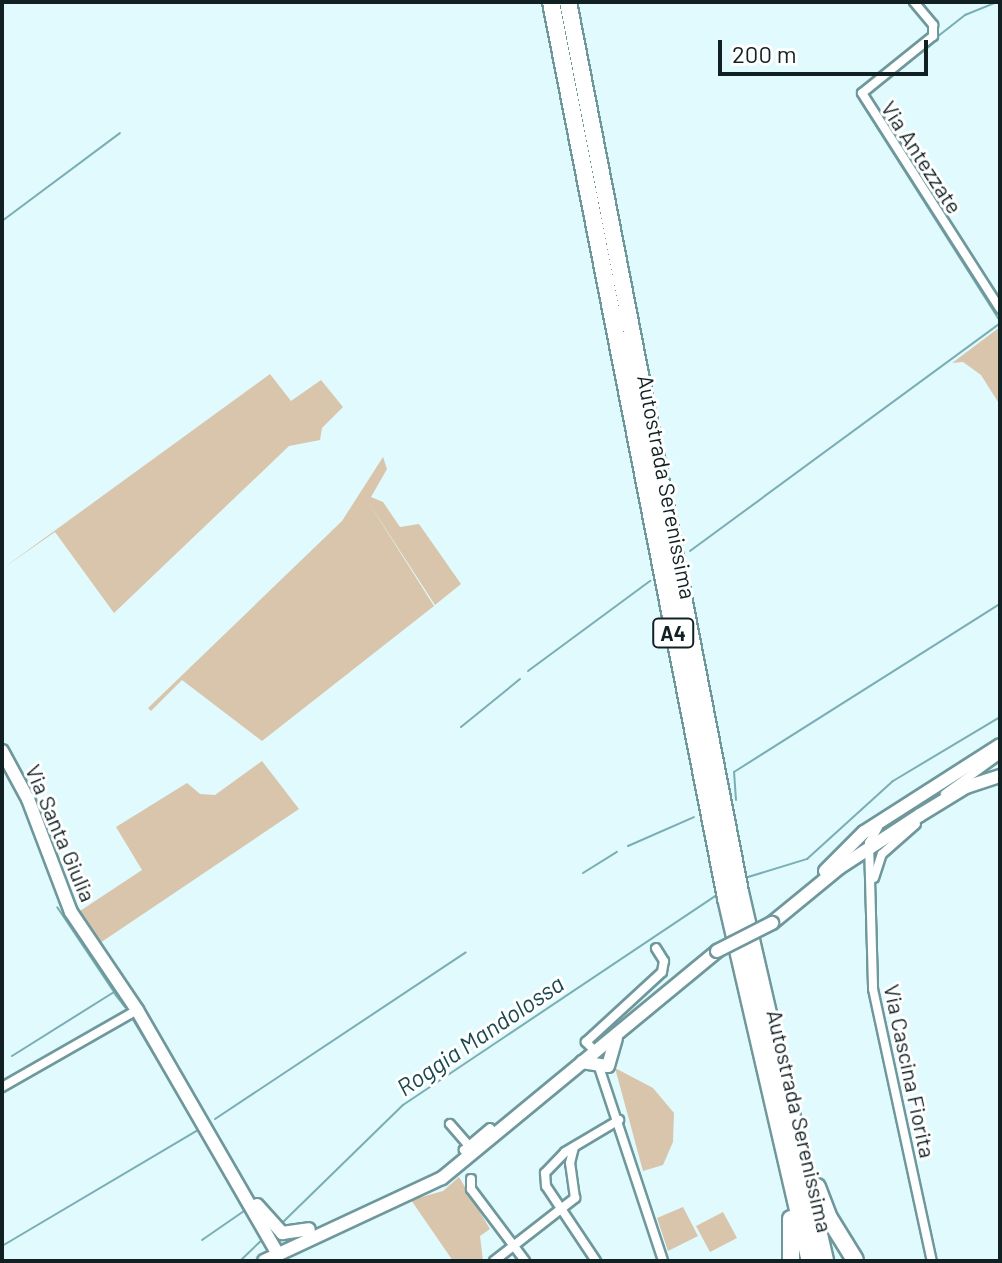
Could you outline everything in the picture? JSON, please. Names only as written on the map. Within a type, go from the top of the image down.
[{"type":"highway","name":"Autostrada Serenissima","points":[[551,2],[810,1261]]},
{"type":"highway","name":"Autostrada Serenissima","points":[[568,2],[766,1046],[825,1261]]},
{"type":"highway","points":[[766,1046],[792,1081],[821,1201],[855,1260]]},
{"type":"highway","points":[[766,1046],[761,1091],[794,1235],[791,1261]]},
{"type":"street","name":"Via Antezzate","points":[[914,2],[933,25],[933,36],[862,93],[1000,309]]},
{"type":"street","points":[[809,893],[852,843],[1000,745]]},
{"type":"street","name":"Via Santa Giulia","points":[[2,751],[28,799],[71,912],[137,1010],[280,1256]]},
{"type":"street","points":[[920,815],[1000,754]]},
{"type":"street","points":[[876,837],[956,793],[1000,776]]},
{"type":"street","points":[[872,886],[888,847],[956,793]]},
{"type":"street","points":[[264,1261],[430,1185],[598,1059],[627,1023],[717,951],[772,923],[848,862],[869,850],[887,819]]},
{"type":"street","name":"Via Cascina Fiorita","points":[[869,850],[876,1007],[932,1261]]},
{"type":"street","points":[[848,862],[863,864],[872,886]]},
{"type":"street","points":[[656,948],[664,961],[662,972],[586,1042],[598,1059],[609,1088],[663,1261]]},
{"type":"street","points":[[2,1087],[137,1010]]},
{"type":"street","points":[[596,1261],[544,1179],[557,1158],[619,1120]]},
{"type":"street","points":[[450,1124],[468,1154]]},
{"type":"street","points":[[490,1128],[468,1154],[464,1173],[525,1261]]},
{"type":"street","points":[[494,1261],[562,1210],[577,1192],[570,1163],[574,1146]]},
{"type":"street","points":[[557,1158],[570,1163]]},
{"type":"street","points":[[245,1195],[285,1234],[335,1226]]},
{"type":"shaded area","points":[[1000,327],[1000,405],[981,375],[963,362],[952,363]]},
{"type":"shaded area","points":[[270,374],[291,401],[321,380],[343,407],[322,428],[320,440],[289,446],[114,613],[55,532],[2,569]]},
{"type":"shaded area","points":[[383,457],[387,469],[371,497],[383,502],[400,527],[419,524],[461,584],[435,605],[367,500],[434,606],[262,741],[182,680],[151,711],[148,708],[342,521]]},
{"type":"shaded area","points":[[262,761],[299,809],[100,943],[80,911],[142,870],[116,827],[187,783],[200,794],[215,795]]},
{"type":"shaded area","points":[[615,1068],[653,1088],[674,1113],[673,1142],[663,1165],[643,1171]]},
{"type":"shaded area","points":[[459,1177],[490,1229],[480,1236],[483,1261],[453,1261],[411,1200],[443,1191]]},
{"type":"shaded area","points":[[683,1207],[698,1236],[668,1251],[657,1218]]},
{"type":"shaded area","points":[[723,1212],[737,1238],[710,1252],[696,1226]]},
{"type":"waterway","points":[[937,37],[965,15],[998,2]]},
{"type":"waterway","points":[[859,99],[1000,321]]},
{"type":"waterway","points":[[2,221],[120,133]]},
{"type":"waterway","points":[[690,551],[1000,323]]},
{"type":"waterway","points":[[528,671],[650,581]]},
{"type":"waterway","points":[[736,800],[734,772],[1000,604]]},
{"type":"waterway","points":[[461,727],[520,679]]},
{"type":"waterway","name":"Roggia Mandolossa","points":[[748,877],[807,859],[893,781],[1000,717]]},
{"type":"waterway","points":[[628,846],[694,817]]},
{"type":"waterway","points":[[583,873],[617,852]]},
{"type":"waterway","name":"Roggia Mandolossa","points":[[281,1224],[403,1105],[715,896]]},
{"type":"waterway","points":[[12,1056],[114,992],[57,907]]},
{"type":"waterway","points":[[215,1119],[466,952]]},
{"type":"waterway","points":[[114,993],[125,1007]]},
{"type":"waterway","points":[[132,1018],[184,1105]]},
{"type":"waterway","points":[[199,1129],[244,1211],[202,1240]]},
{"type":"waterway","points":[[2,1246],[198,1130]]},
{"type":"waterway","name":"Roggia Mandolossa","points":[[240,1261],[262,1240]]}]
